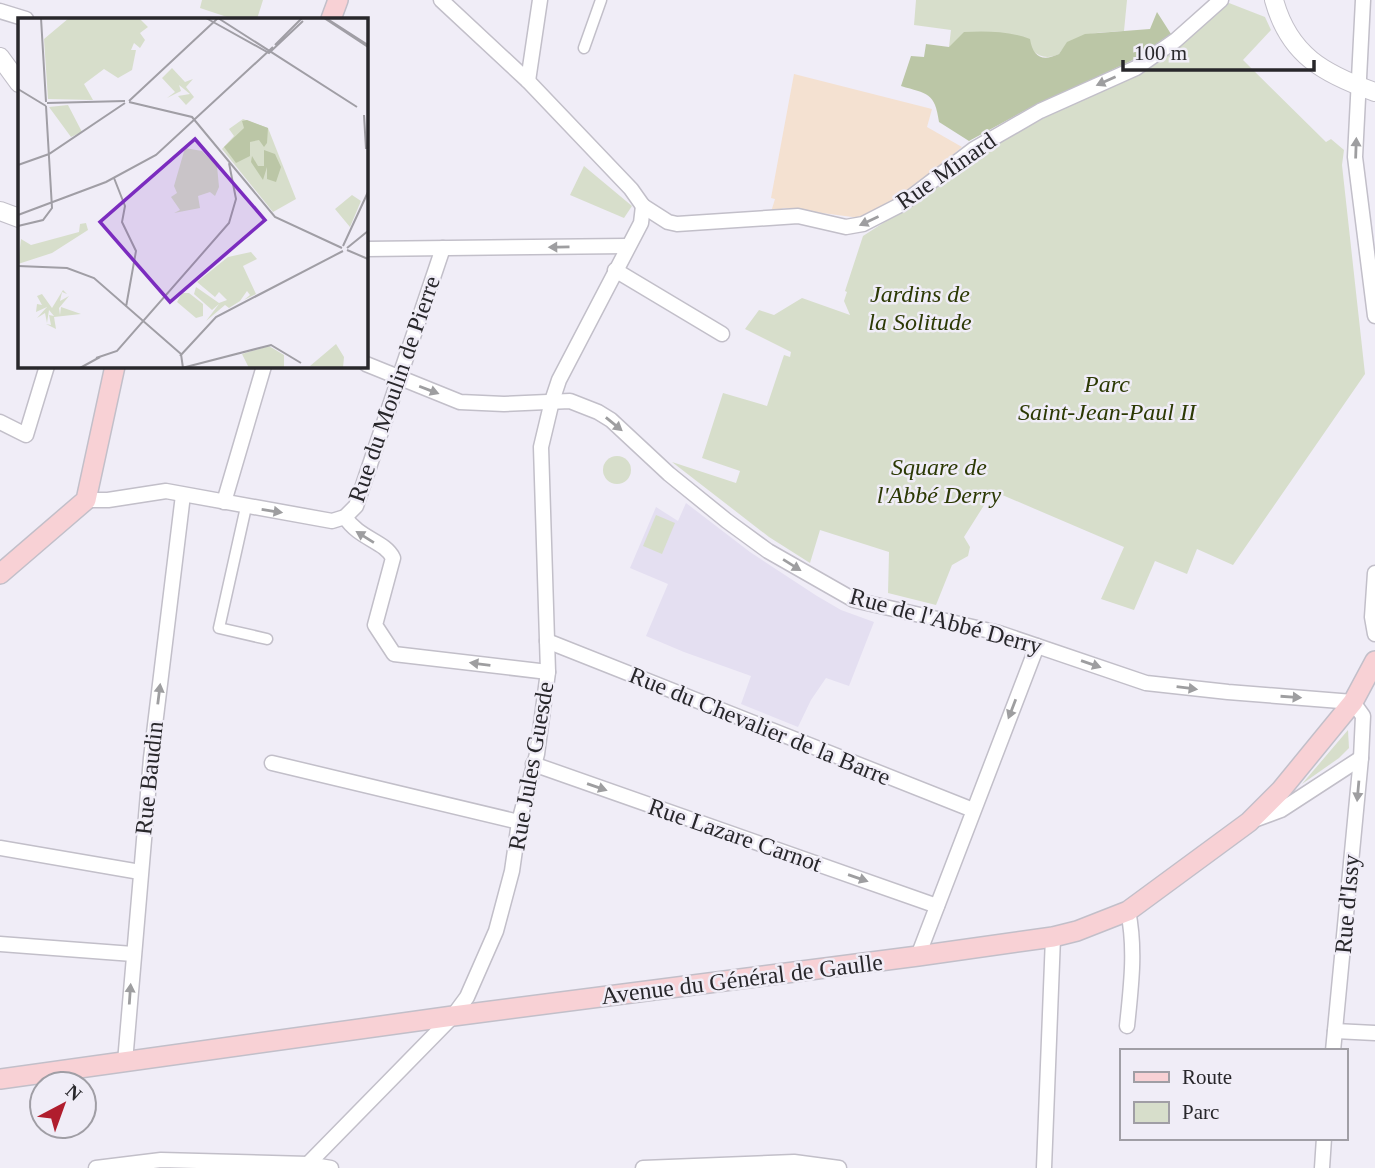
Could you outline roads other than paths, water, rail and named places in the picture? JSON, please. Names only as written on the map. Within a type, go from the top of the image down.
[{"type":"main road","points":[[331,18],[338,0]]},
{"type":"main road","points":[[0,574],[86,500],[116,368]]},
{"type":"main road","name":"Avenue du Général de Gaulle","points":[[0,1079],[1053,937],[1128,911],[1249,822],[1281,790],[1353,702],[1375,661]]},
{"type":"street","points":[[441,0],[528,81],[631,189],[643,206]]},
{"type":"street","points":[[528,81],[540,0]]},
{"type":"street","points":[[584,48],[601,0]]},
{"type":"street","name":"Rue Minard","points":[[643,206],[668,222],[677,224],[798,216],[846,227],[863,224],[902,204],[974,149],[1040,111],[1136,68],[1176,40],[1222,0]]},
{"type":"street","points":[[1274,0],[1280,22],[1301,51],[1326,72],[1367,89]]},
{"type":"street","points":[[1363,0],[1367,89],[1356,158],[1375,316]]},
{"type":"street","points":[[0,11],[23,18]]},
{"type":"street","points":[[0,57],[18,82]]},
{"type":"street","name":"Rue Jules Guesde","points":[[308,1164],[453,1016],[467,997],[496,931],[512,871],[519,822],[537,754],[548,672],[541,447],[559,380],[641,223],[643,206]]},
{"type":"street","points":[[0,211],[18,218]]},
{"type":"street","points":[[368,249],[628,246]]},
{"type":"street","name":"Rue du Moulin de Pierre","points":[[86,500],[108,500],[166,491],[332,521],[345,517],[356,506],[443,248]]},
{"type":"street","points":[[615,270],[722,334]]},
{"type":"street","name":"Rue de l'Abbé Derry","points":[[368,364],[401,372],[460,402],[504,404],[570,401],[611,420],[669,474],[737,528],[801,571],[854,600],[999,633],[1146,683],[1353,702]]},
{"type":"street","points":[[0,422],[26,435],[46,368]]},
{"type":"street","points":[[224,502],[263,368]]},
{"type":"street","name":"Rue Baudin","points":[[125,1062],[150,758],[183,495]]},
{"type":"street","points":[[246,507],[219,628],[267,639]]},
{"type":"street","points":[[345,517],[358,533],[389,551],[393,558],[375,625],[394,654],[548,672]]},
{"type":"street","points":[[1375,573],[1372,617],[1375,634]]},
{"type":"street","name":"Rue du Chevalier de la Barre","points":[[547,641],[973,810]]},
{"type":"street","points":[[918,956],[1037,646]]},
{"type":"street","name":"Rue d'Issy","points":[[1333,1049],[1361,758],[1363,716],[1353,702]]},
{"type":"street","points":[[1249,822],[1281,810],[1361,758]]},
{"type":"street","points":[[272,763],[519,822]]},
{"type":"street","name":"Rue Lazare Carnot","points":[[533,764],[937,906]]},
{"type":"street","points":[[0,848],[140,872]]},
{"type":"street","points":[[1127,1026],[1133,964],[1128,911]]},
{"type":"street","points":[[1044,1168],[1053,937]]},
{"type":"street","points":[[0,944],[133,954]]},
{"type":"street","points":[[1335,1031],[1375,1034]]},
{"type":"street","points":[[1322,1168],[1324,1140]]},
{"type":"street","points":[[96,1168],[161,1160],[308,1164],[331,1168]]},
{"type":"street","points":[[643,1168],[794,1162],[839,1168]]},
{"type":"park label","name":"Jardins de la Solitude","points":[[920,308]]},
{"type":"park label","name":"Parc Saint-Jean-Paul II","points":[[1107,398]]},
{"type":"park label","name":"Square de l'Abbé Derry","points":[[939,481]]}]
